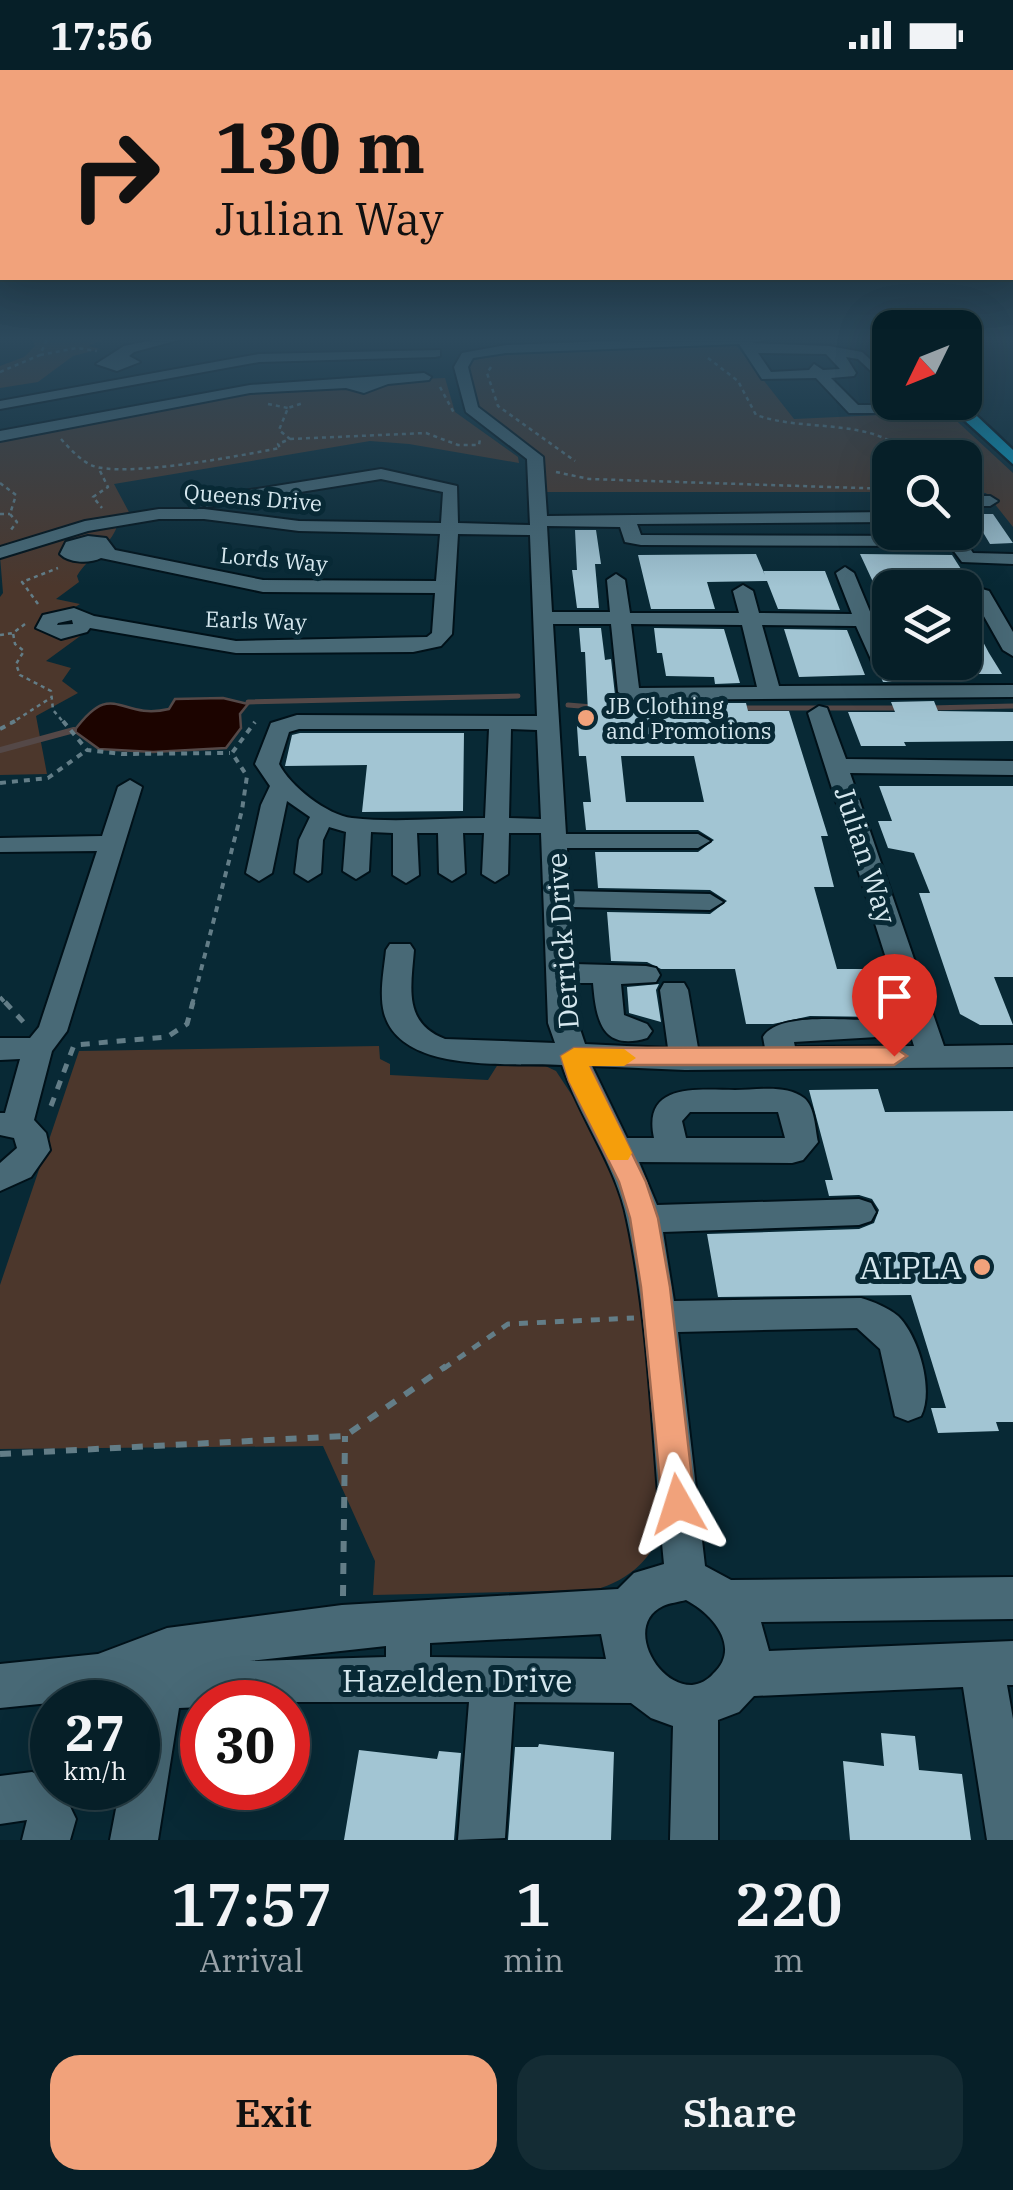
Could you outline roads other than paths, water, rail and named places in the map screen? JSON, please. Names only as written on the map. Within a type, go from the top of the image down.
[{"type":"highway","points":[[973,422],[1013,459]]},
{"type":"street","points":[[0,436],[72,422]]},
{"type":"street","name":"Derrick Drive","points":[[489,422],[534,457],[563,1023],[582,1081],[618,1150],[644,1218],[686,1578]]},
{"type":"street","points":[[206,502],[388,474],[448,488],[445,587]]},
{"type":"street","points":[[982,501],[990,501]]},
{"type":"street","name":"Queens Drive","points":[[4,546],[112,520],[181,513],[298,526],[538,525],[628,522],[637,517],[872,518]]},
{"type":"street","points":[[628,522],[631,538],[642,540],[872,537]]},
{"type":"street","points":[[962,550],[968,558],[1013,559]]},
{"type":"street","name":"Lords Way","points":[[102,553],[262,586],[445,587]]},
{"type":"street","points":[[846,573],[872,640]]},
{"type":"street","points":[[616,580],[631,694],[1013,692]]},
{"type":"street","name":"Earls Way","points":[[86,621],[236,647],[426,644],[442,634],[445,587]]},
{"type":"street","points":[[743,591],[770,694]]},
{"type":"street","points":[[982,594],[1003,617],[1013,650]]},
{"type":"street","points":[[544,622],[604,625],[622,621],[872,621]]},
{"type":"street","name":"Julian Way","points":[[818,713],[932,1056]]},
{"type":"street","points":[[490,723],[497,759],[496,874]]},
{"type":"street","points":[[550,723],[288,724],[276,733],[267,764],[272,777],[322,815],[359,827],[495,827],[698,841]]},
{"type":"street","points":[[836,766],[1013,768]]},
{"type":"street","points":[[259,872],[273,805],[282,784]]},
{"type":"street","points":[[0,1178],[29,1160],[34,1150],[16,1128],[11,1054],[52,1031],[130,787]]},
{"type":"street","points":[[308,873],[311,840],[322,815]]},
{"type":"street","points":[[356,871],[359,827]]},
{"type":"street","points":[[405,827],[406,876]]},
{"type":"street","points":[[450,827],[452,873]]},
{"type":"street","points":[[0,845],[110,844]]},
{"type":"street","points":[[558,899],[710,902]]},
{"type":"street","points":[[400,950],[396,1007],[402,1026],[419,1042],[442,1049],[685,1059],[1013,1056]]},
{"type":"street","points":[[561,973],[646,975]]},
{"type":"street","points":[[606,974],[610,1018],[620,1028],[637,1031]]},
{"type":"street","points":[[674,990],[685,1059]]},
{"type":"street","points":[[782,1058],[778,1037],[786,1032],[867,1030]]},
{"type":"street","points":[[618,1150],[672,1148]]},
{"type":"street","points":[[644,1218],[859,1212]]},
{"type":"street","points":[[658,1317],[861,1313],[888,1326],[895,1336],[908,1404]]},
{"type":"street","points":[[686,1578],[714,1589],[728,1602],[746,1636],[742,1674],[731,1690],[715,1702],[696,1706],[675,1705],[655,1696],[638,1681],[626,1658],[622,1633],[628,1610],[642,1591],[662,1580],[686,1578]]},
{"type":"street","points":[[728,1602],[1013,1598]]},
{"type":"street","name":"Hazelden Drive","points":[[0,1686],[164,1669],[342,1627],[628,1610]]},
{"type":"street","points":[[408,1624],[408,1680]]},
{"type":"street","points":[[742,1674],[997,1663],[1011,1840]]},
{"type":"street","points":[[134,1840],[164,1669]]},
{"type":"street","name":"Hazelden Drive","points":[[164,1669],[408,1680],[638,1681]]},
{"type":"street","points":[[481,1838],[494,1680]]},
{"type":"street","points":[[694,1840],[696,1706]]},
{"type":"street","points":[[0,1800],[32,1796],[43,1801],[52,1818],[46,1840]]},
{"type":"waterway","points":[[248,702],[518,696]]},
{"type":"waterway","points":[[568,705],[592,707]]},
{"type":"waterway","points":[[930,708],[1013,706]]},
{"type":"waterway","points":[[610,708],[727,708]]},
{"type":"waterway","points":[[740,708],[902,708]]},
{"type":"waterway","points":[[0,750],[74,730]]},
{"type":"place","name":"JB Clothing and Promotions","points":[[586,718]]},
{"type":"place","name":"ALPLA","points":[[982,1267]]}]
